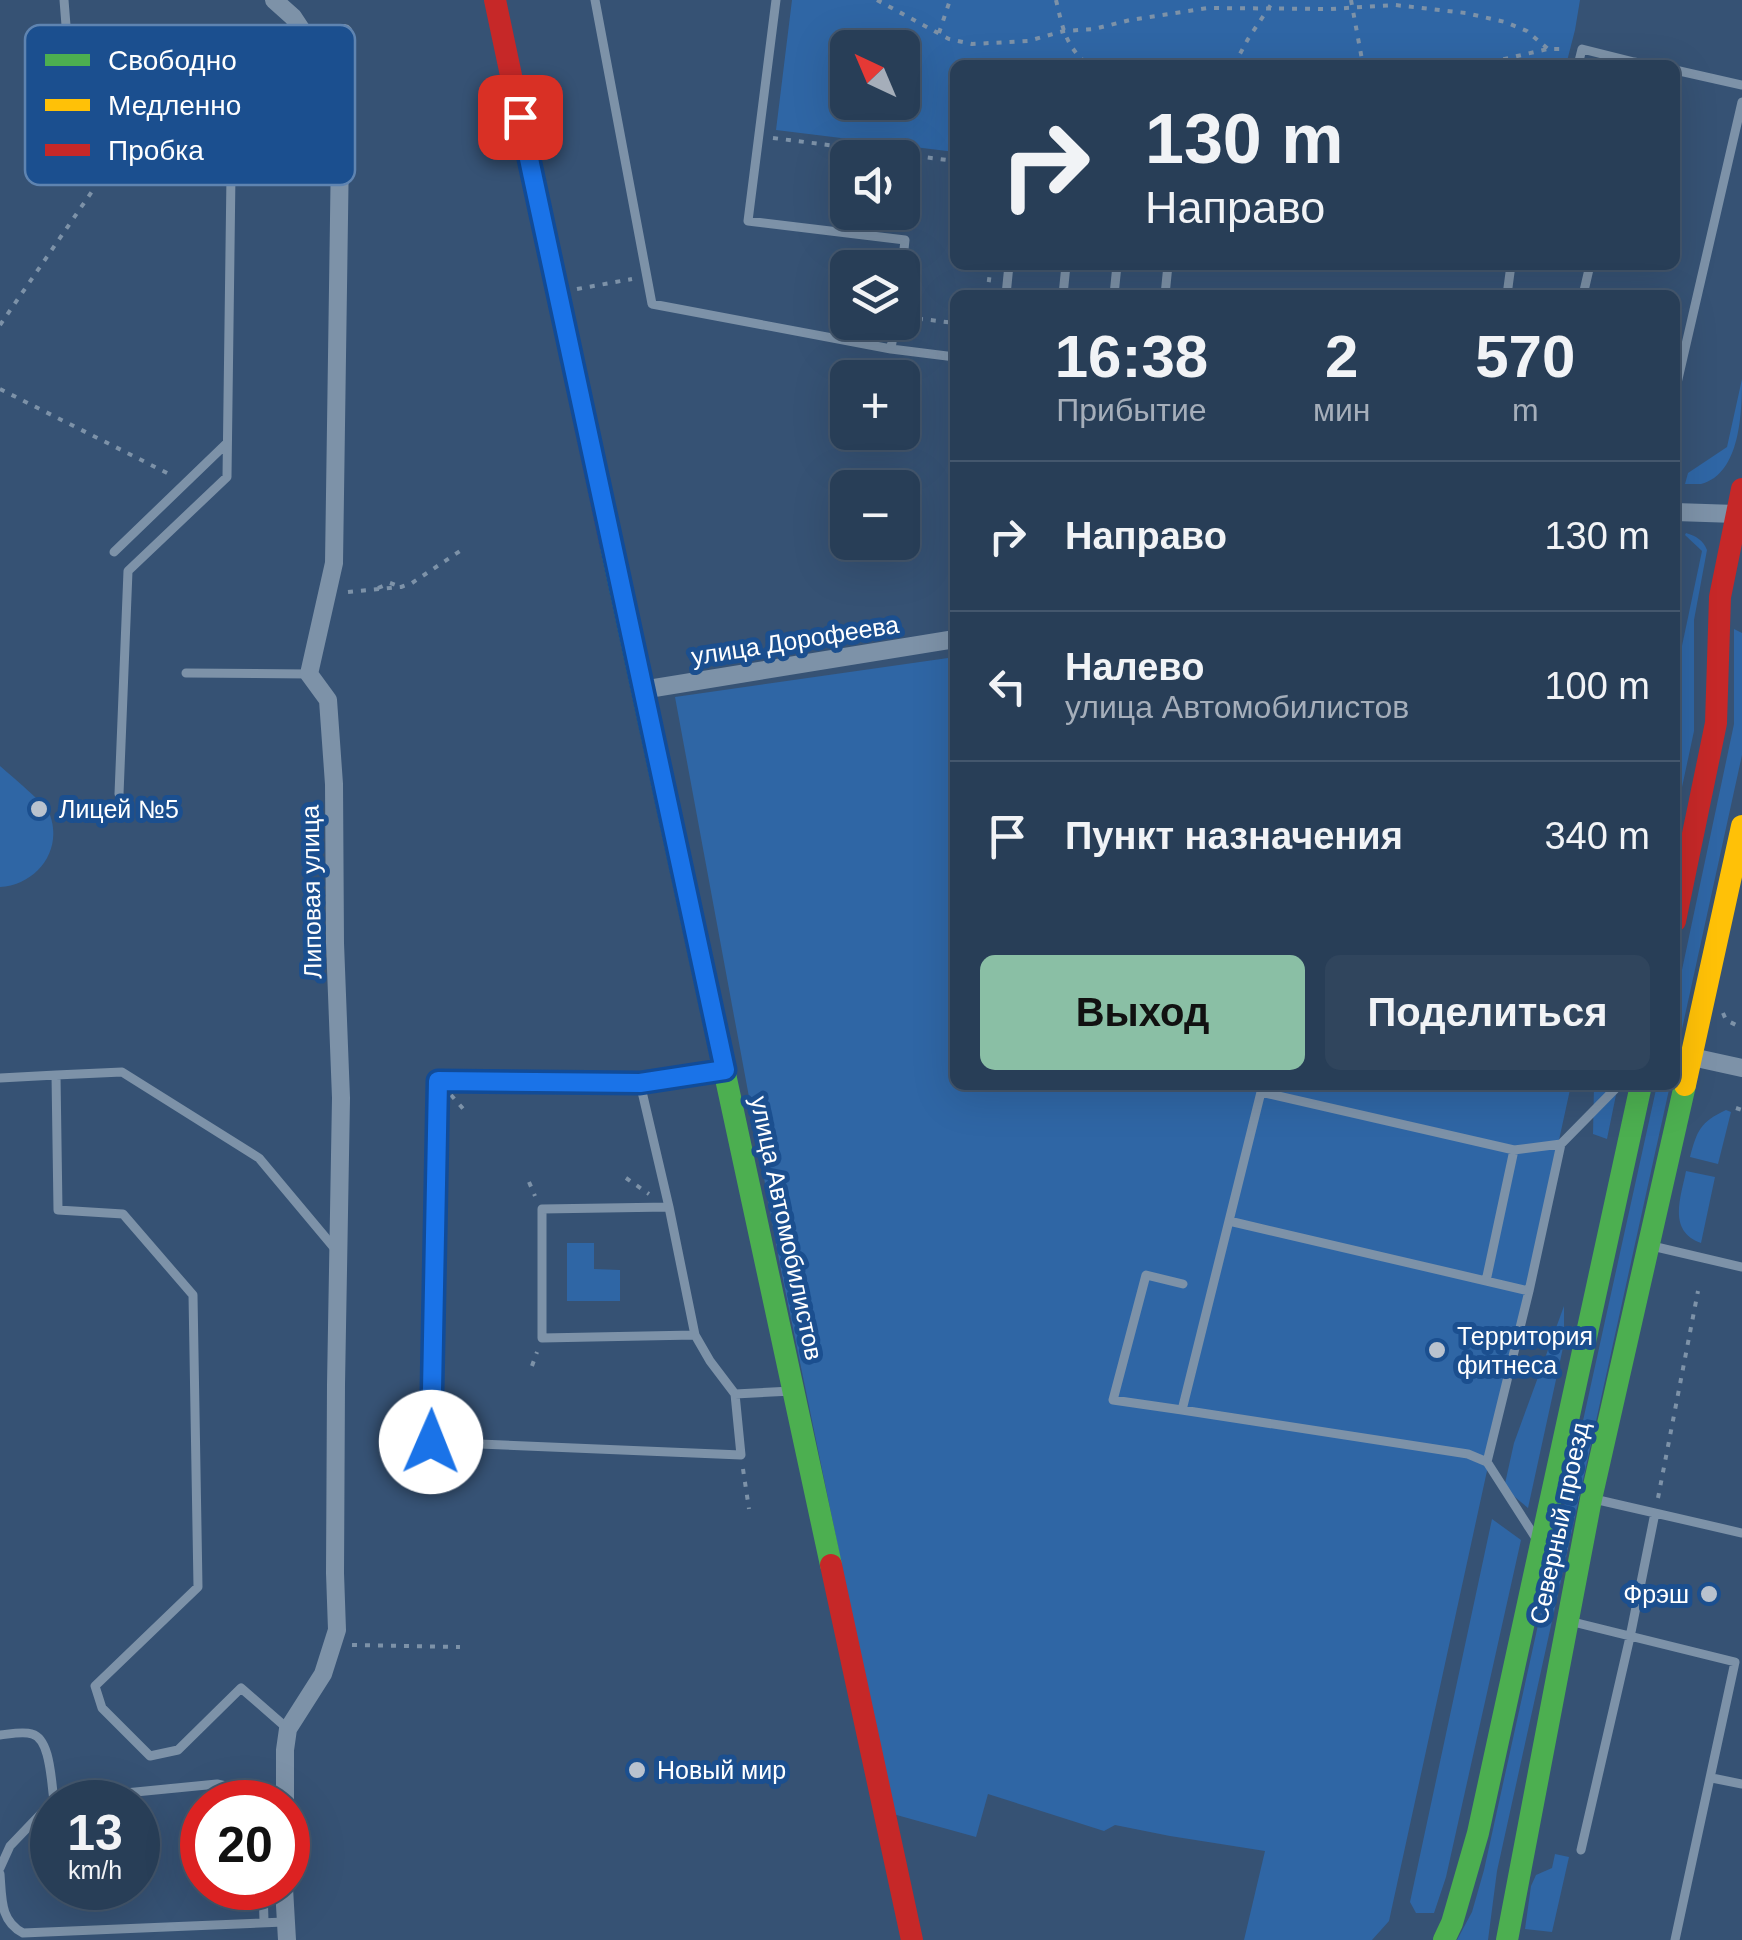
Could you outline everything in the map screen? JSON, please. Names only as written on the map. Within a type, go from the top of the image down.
[{"type":"main road","name":"улица Автомобилистов","points":[[495,0],[912,1940]]},
{"type":"main road","points":[[1680,897],[1716,723],[1720,596],[1742,489]]},
{"type":"main road","points":[[1720,596],[1742,615]]},
{"type":"main road","name":"Северный проезд","points":[[1507,1940],[1591,1499],[1742,826]]},
{"type":"main road","name":"Северный проезд","points":[[1444,1940],[1478,1833],[1640,1090]]},
{"type":"street","points":[[274,0],[299,25]]},
{"type":"street","points":[[310,674],[334,563],[339,185]]},
{"type":"street","points":[[1680,512],[1736,514]]},
{"type":"street","name":"улица Дорофеева","points":[[642,690],[950,639]]},
{"type":"street","name":"Липовая улица","points":[[285,1780],[288,1729],[323,1674],[337,1630],[341,1098],[334,784],[328,700],[310,674]]},
{"type":"street","points":[[1692,1057],[1742,1068]]},
{"type":"lane","points":[[64,0],[66,25]]},
{"type":"lane","points":[[595,0],[652,304],[950,356]]},
{"type":"lane","points":[[776,0],[748,221],[905,240],[904,250]]},
{"type":"lane","points":[[1579,60],[1582,49],[1622,60]]},
{"type":"lane","points":[[1680,71],[1742,85]]},
{"type":"lane","points":[[1680,370],[1742,102]]},
{"type":"lane","points":[[119,794],[128,571],[228,476],[230,185]]},
{"type":"lane","points":[[892,348],[893,340]]},
{"type":"lane","points":[[114,552],[227,443]]},
{"type":"lane","points":[[126,672],[138,672]]},
{"type":"lane","points":[[186,673],[310,674]]},
{"type":"lane","points":[[640,1083],[695,1335],[735,1394],[741,1454],[431,1442],[438,1081],[640,1083],[725,1070]]},
{"type":"lane","points":[[0,1078],[122,1072],[260,1158],[338,1253]]},
{"type":"lane","points":[[56,1075],[58,1210],[123,1214],[193,1294],[198,1588],[95,1686],[102,1708],[150,1756],[178,1750],[241,1688],[288,1729]]},
{"type":"lane","points":[[1487,1462],[1560,1144],[1614,1090]]},
{"type":"lane","points":[[1182,1410],[1261,1092],[1514,1150],[1560,1144]]},
{"type":"lane","points":[[1486,1281],[1514,1150]]},
{"type":"lane","points":[[670,1207],[542,1209],[542,1338],[695,1335]]},
{"type":"lane","points":[[1229,1221],[1529,1291]]},
{"type":"lane","points":[[1648,1245],[1742,1267]]},
{"type":"lane","points":[[1184,1284],[1146,1275],[1113,1400],[1468,1454],[1487,1462],[1541,1547]]},
{"type":"lane","points":[[735,1394],[795,1391]]},
{"type":"lane","points":[[1591,1499],[1742,1533]]},
{"type":"lane","points":[[1581,1850],[1655,1513]]},
{"type":"lane","points":[[1566,1621],[1738,1662],[1675,1940]]},
{"type":"lane","points":[[0,1735],[30,1733],[40,1737],[46,1744],[51,1780]]},
{"type":"lane","points":[[1712,1778],[1742,1784]]},
{"type":"lane","points":[[30,1825],[10,1846],[0,1871],[2,1915],[11,1927],[23,1933],[264,1921],[285,1931]]},
{"type":"lane","points":[[264,1910],[264,1921]]},
{"type":"path","points":[[877,0],[949,39],[972,44],[1028,41],[1208,8],[1396,5],[1505,22],[1527,32],[1548,49]]},
{"type":"path","points":[[938,33],[950,0]]},
{"type":"path","points":[[1056,0],[1064,32],[1074,54],[1082,60]]},
{"type":"path","points":[[1237,60],[1274,0]]},
{"type":"path","points":[[1352,0],[1362,60]]},
{"type":"path","points":[[1500,60],[1548,49],[1582,49]]},
{"type":"path","points":[[759,136],[950,160]]},
{"type":"path","points":[[0,325],[93,190],[93,185]]},
{"type":"path","points":[[556,292],[647,276]]},
{"type":"path","points":[[920,318],[950,322]]},
{"type":"path","points":[[0,389],[186,483]]},
{"type":"path","points":[[327,594],[401,587],[466,546]]},
{"type":"path","points":[[375,589],[390,583],[401,587]]},
{"type":"path","points":[[1720,1009],[1726,1020],[1742,1028]]},
{"type":"path","points":[[1655,1513],[1698,1292]]},
{"type":"path","points":[[741,1454],[749,1509]]},
{"type":"path","points":[[346,1645],[460,1646]]},
{"type":"shaded area","points":[[792,0],[1580,0],[1567,60],[950,60],[950,151],[920,148],[920,140],[857,140],[776,130]]},
{"type":"shaded area","points":[[1742,379],[1740,423],[1732,455],[1714,478],[1701,484],[1685,484],[1688,473],[1727,447]]},
{"type":"shaded area","points":[[1685,535],[1699,539],[1707,550],[1694,620],[1694,731],[1680,797],[1680,655],[1702,551]]},
{"type":"shaded area","points":[[1734,629],[1742,633],[1742,755],[1680,1038],[1680,979],[1734,724]]},
{"type":"shaded area","points":[[950,658],[950,1090],[1570,1090],[1389,1921],[1372,1940],[1244,1940],[1265,1851],[1115,1825],[1104,1831],[988,1794],[976,1837],[893,1814],[781,1270],[675,697]]},
{"type":"shaded area","points":[[0,766],[50,815],[53,841],[35,873],[0,887]]},
{"type":"shaded area","points":[[1594,1090],[1617,1090],[1607,1139],[1593,1134]]},
{"type":"shaded area","points":[[1656,1090],[1669,1090],[1497,1871],[1488,1940],[1457,1940],[1472,1912]]},
{"type":"shaded area","points":[[1726,1110],[1731,1112],[1718,1164],[1690,1157],[1701,1128]]},
{"type":"shaded area","points":[[1686,1171],[1715,1177],[1701,1243],[1690,1238],[1680,1222]]},
{"type":"shaded area","points":[[567,1243],[594,1243],[594,1269],[620,1270],[620,1301],[567,1301]]},
{"type":"shaded area","points":[[1564,1306],[1564,1343],[1528,1508],[1504,1488],[1514,1443]]},
{"type":"shaded area","points":[[1492,1519],[1521,1540],[1446,1877],[1434,1913],[1416,1913],[1410,1902]]},
{"type":"shaded area","points":[[1555,1854],[1569,1857],[1552,1932],[1525,1929],[1531,1886],[1536,1875],[1552,1868]]},
{"type":"traffic: fast","points":[[611,546],[831,1565]]},
{"type":"traffic: fast","points":[[1507,1940],[1591,1499],[1685,1085]]},
{"type":"traffic: fast","points":[[1444,1940],[1478,1833],[1640,1090]]},
{"type":"traffic: slow","points":[[1685,1085],[1742,826]]},
{"type":"traffic: jam","points":[[495,0],[611,546]]},
{"type":"traffic: jam","points":[[1680,897],[1716,723],[1720,597],[1742,489]]},
{"type":"traffic: jam","points":[[831,1565],[912,1940]]},
{"type":"place","name":"Лицей №5","points":[[39,809]]},
{"type":"place","name":"Территория фитнеса","points":[[1437,1350]]},
{"type":"place","name":"Фрэш","points":[[1709,1594]]},
{"type":"place","name":"Новый мир","points":[[637,1770]]},
{"type":"route","points":[[431,1442],[438,1081],[640,1083],[725,1070],[520,117]]}]
